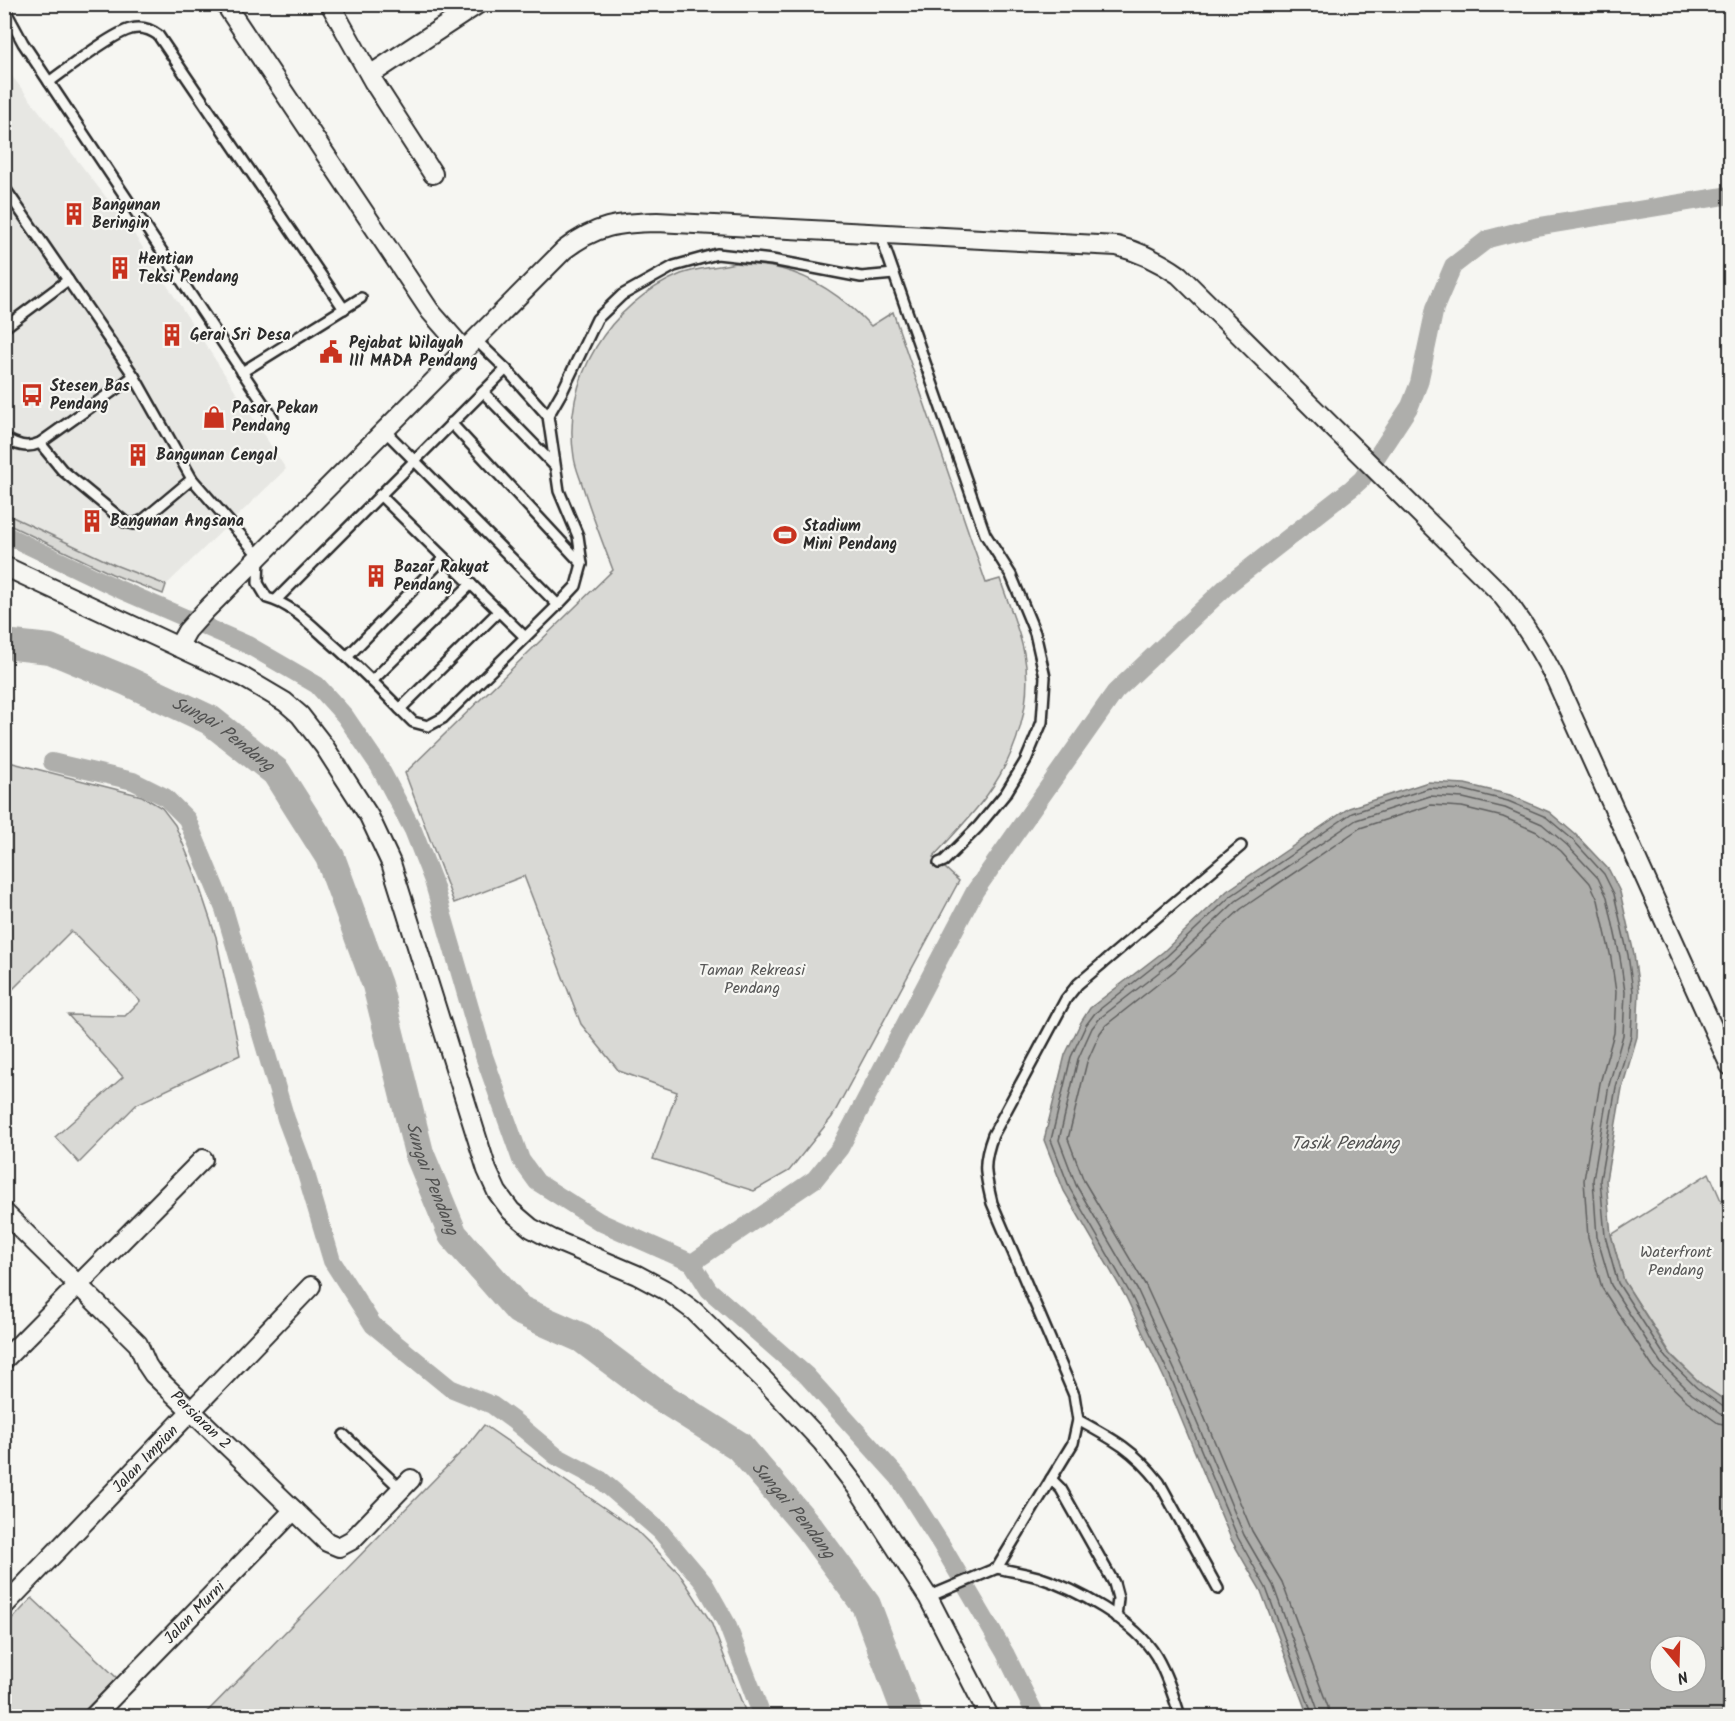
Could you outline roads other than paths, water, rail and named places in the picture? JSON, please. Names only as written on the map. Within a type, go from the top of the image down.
[{"type":"street","points":[[225,4],[424,304],[470,344]]},
{"type":"street","points":[[330,4],[370,75],[433,174]]},
{"type":"street","points":[[370,75],[478,4]]},
{"type":"street","points":[[183,639],[204,612],[259,556],[564,250],[579,238],[611,225],[657,222],[1117,246],[1136,250],[1155,258],[1179,275],[1500,593],[1523,622],[1555,678],[1731,1065]]},
{"type":"street","points":[[4,566],[183,639],[285,702],[300,716],[324,746],[369,816],[391,863],[487,1170],[497,1192],[511,1211],[531,1228],[637,1275],[668,1292],[694,1311],[764,1380],[822,1442],[858,1489],[928,1597],[989,1716]]},
{"type":"street","points":[[4,1360],[203,1159]]},
{"type":"street","name":"Persiaran 2","points":[[4,1212],[138,1344],[149,1370],[327,1542],[339,1547],[352,1540],[406,1484]]},
{"type":"street","name":"Jalan Impian","points":[[4,1606],[311,1286]]},
{"type":"street","name":"Jalan Murni","points":[[94,1716],[294,1510]]},
{"type":"lane","points":[[4,8],[23,43],[273,418]]},
{"type":"lane","points":[[49,82],[123,32],[142,28],[158,35],[344,309]]},
{"type":"lane","points":[[4,187],[134,376],[192,479],[259,556],[258,583],[267,598],[276,600],[298,614],[347,657],[413,722],[428,726],[443,718],[558,605],[576,586],[582,564],[578,536],[559,491],[548,416],[506,369],[470,344]]},
{"type":"lane","points":[[880,234],[985,534],[1011,575],[1035,633],[1045,676],[1042,722],[1026,760],[1006,793],[978,827],[944,861],[939,863]]},
{"type":"lane","points":[[548,416],[597,319],[622,294],[674,266],[717,254],[772,260],[861,277],[894,274]]},
{"type":"lane","points":[[4,328],[68,280]]},
{"type":"lane","points":[[243,372],[361,298]]},
{"type":"lane","points":[[276,600],[506,369]]},
{"type":"lane","points":[[4,438],[28,447],[40,443],[134,376]]},
{"type":"lane","points":[[483,392],[554,465]]},
{"type":"lane","points":[[451,423],[582,564]]},
{"type":"lane","points":[[385,431],[558,605]]},
{"type":"lane","points":[[40,443],[62,470],[129,524],[143,520],[192,479]]},
{"type":"lane","points":[[380,495],[525,638]]},
{"type":"lane","points":[[347,657],[444,558]]},
{"type":"lane","points":[[372,681],[471,584]]},
{"type":"lane","points":[[400,709],[499,611]]},
{"type":"lane","points":[[928,1597],[997,1568],[1072,1443],[1078,1420],[1074,1395],[992,1203],[985,1173],[986,1155],[993,1135],[1060,1009],[1078,984],[1241,846]]},
{"type":"lane","points":[[1078,1420],[1115,1439],[1148,1467],[1159,1482],[1218,1589]]},
{"type":"lane","points":[[344,1435],[406,1484]]},
{"type":"lane","points":[[1051,1479],[1061,1489],[1114,1583],[1118,1598],[1116,1617]]},
{"type":"lane","points":[[997,1568],[1037,1577],[1068,1589],[1116,1617],[1137,1634],[1155,1654],[1169,1680],[1180,1716]]},
{"type":"water","name":"Tasik Pendang","points":[[1428,782],[1465,784],[1510,795],[1549,812],[1576,835],[1609,870],[1620,892],[1634,954],[1639,991],[1637,1037],[1622,1088],[1606,1180],[1611,1235],[1624,1281],[1670,1354],[1701,1384],[1730,1404],[1730,1716],[1308,1716],[1261,1591],[1232,1541],[1165,1380],[1126,1297],[1064,1191],[1044,1140],[1065,1055],[1090,1008],[1163,952],[1227,891],[1349,808]]},
{"type":"waterway","points":[[692,1263],[815,1179],[840,1148],[975,891],[1115,692],[1229,584],[1362,479],[1410,406],[1419,383],[1435,308],[1453,266],[1488,239],[1535,227],[1730,195]]},
{"type":"waterway","points":[[4,534],[121,590],[248,645],[317,685],[345,716],[379,766],[413,830],[433,881],[484,1056],[521,1160],[537,1182],[600,1222],[692,1263],[709,1290],[806,1375],[899,1478],[1005,1653],[1036,1716]]},
{"type":"waterway","name":"Sungai Pendang","points":[[4,644],[50,649],[127,681],[210,720],[276,772],[330,857],[377,985],[419,1153],[453,1235],[519,1310],[582,1338],[655,1393],[739,1446],[809,1528],[866,1605],[908,1716]]},
{"type":"waterway","points":[[52,762],[133,781],[165,797],[187,819],[224,909],[286,1119],[304,1167],[332,1261],[373,1325],[450,1388],[492,1405],[556,1456],[601,1480],[660,1531],[704,1583],[727,1624],[762,1716]]},
{"type":"place","name":"Bangunan Beringin","points":[[74,214]]},
{"type":"place","name":"Hentian Teksi Pendang","points":[[120,268]]},
{"type":"place","name":"Gerai Sri Desa","points":[[172,335]]},
{"type":"place","name":"Pejabat Wilayah III MADA Pendang","points":[[331,352]]},
{"type":"place","name":"Stesen Bas Pendang","points":[[32,395]]},
{"type":"place","name":"Pasar Pekan Pendang","points":[[214,417]]},
{"type":"place","name":"Bangunan Cengal","points":[[138,455]]},
{"type":"place","name":"Bangunan Angsana","points":[[92,521]]},
{"type":"place","name":"Stadium Mini Pendang","points":[[785,535]]},
{"type":"place","name":"Bazar Rakyat Pendang","points":[[376,576]]},
{"type":"park label","name":"Taman Rekreasi Pendang","points":[[752,979]]},
{"type":"park label","name":"Waterfront Pendang","points":[[1676,1261]]}]
